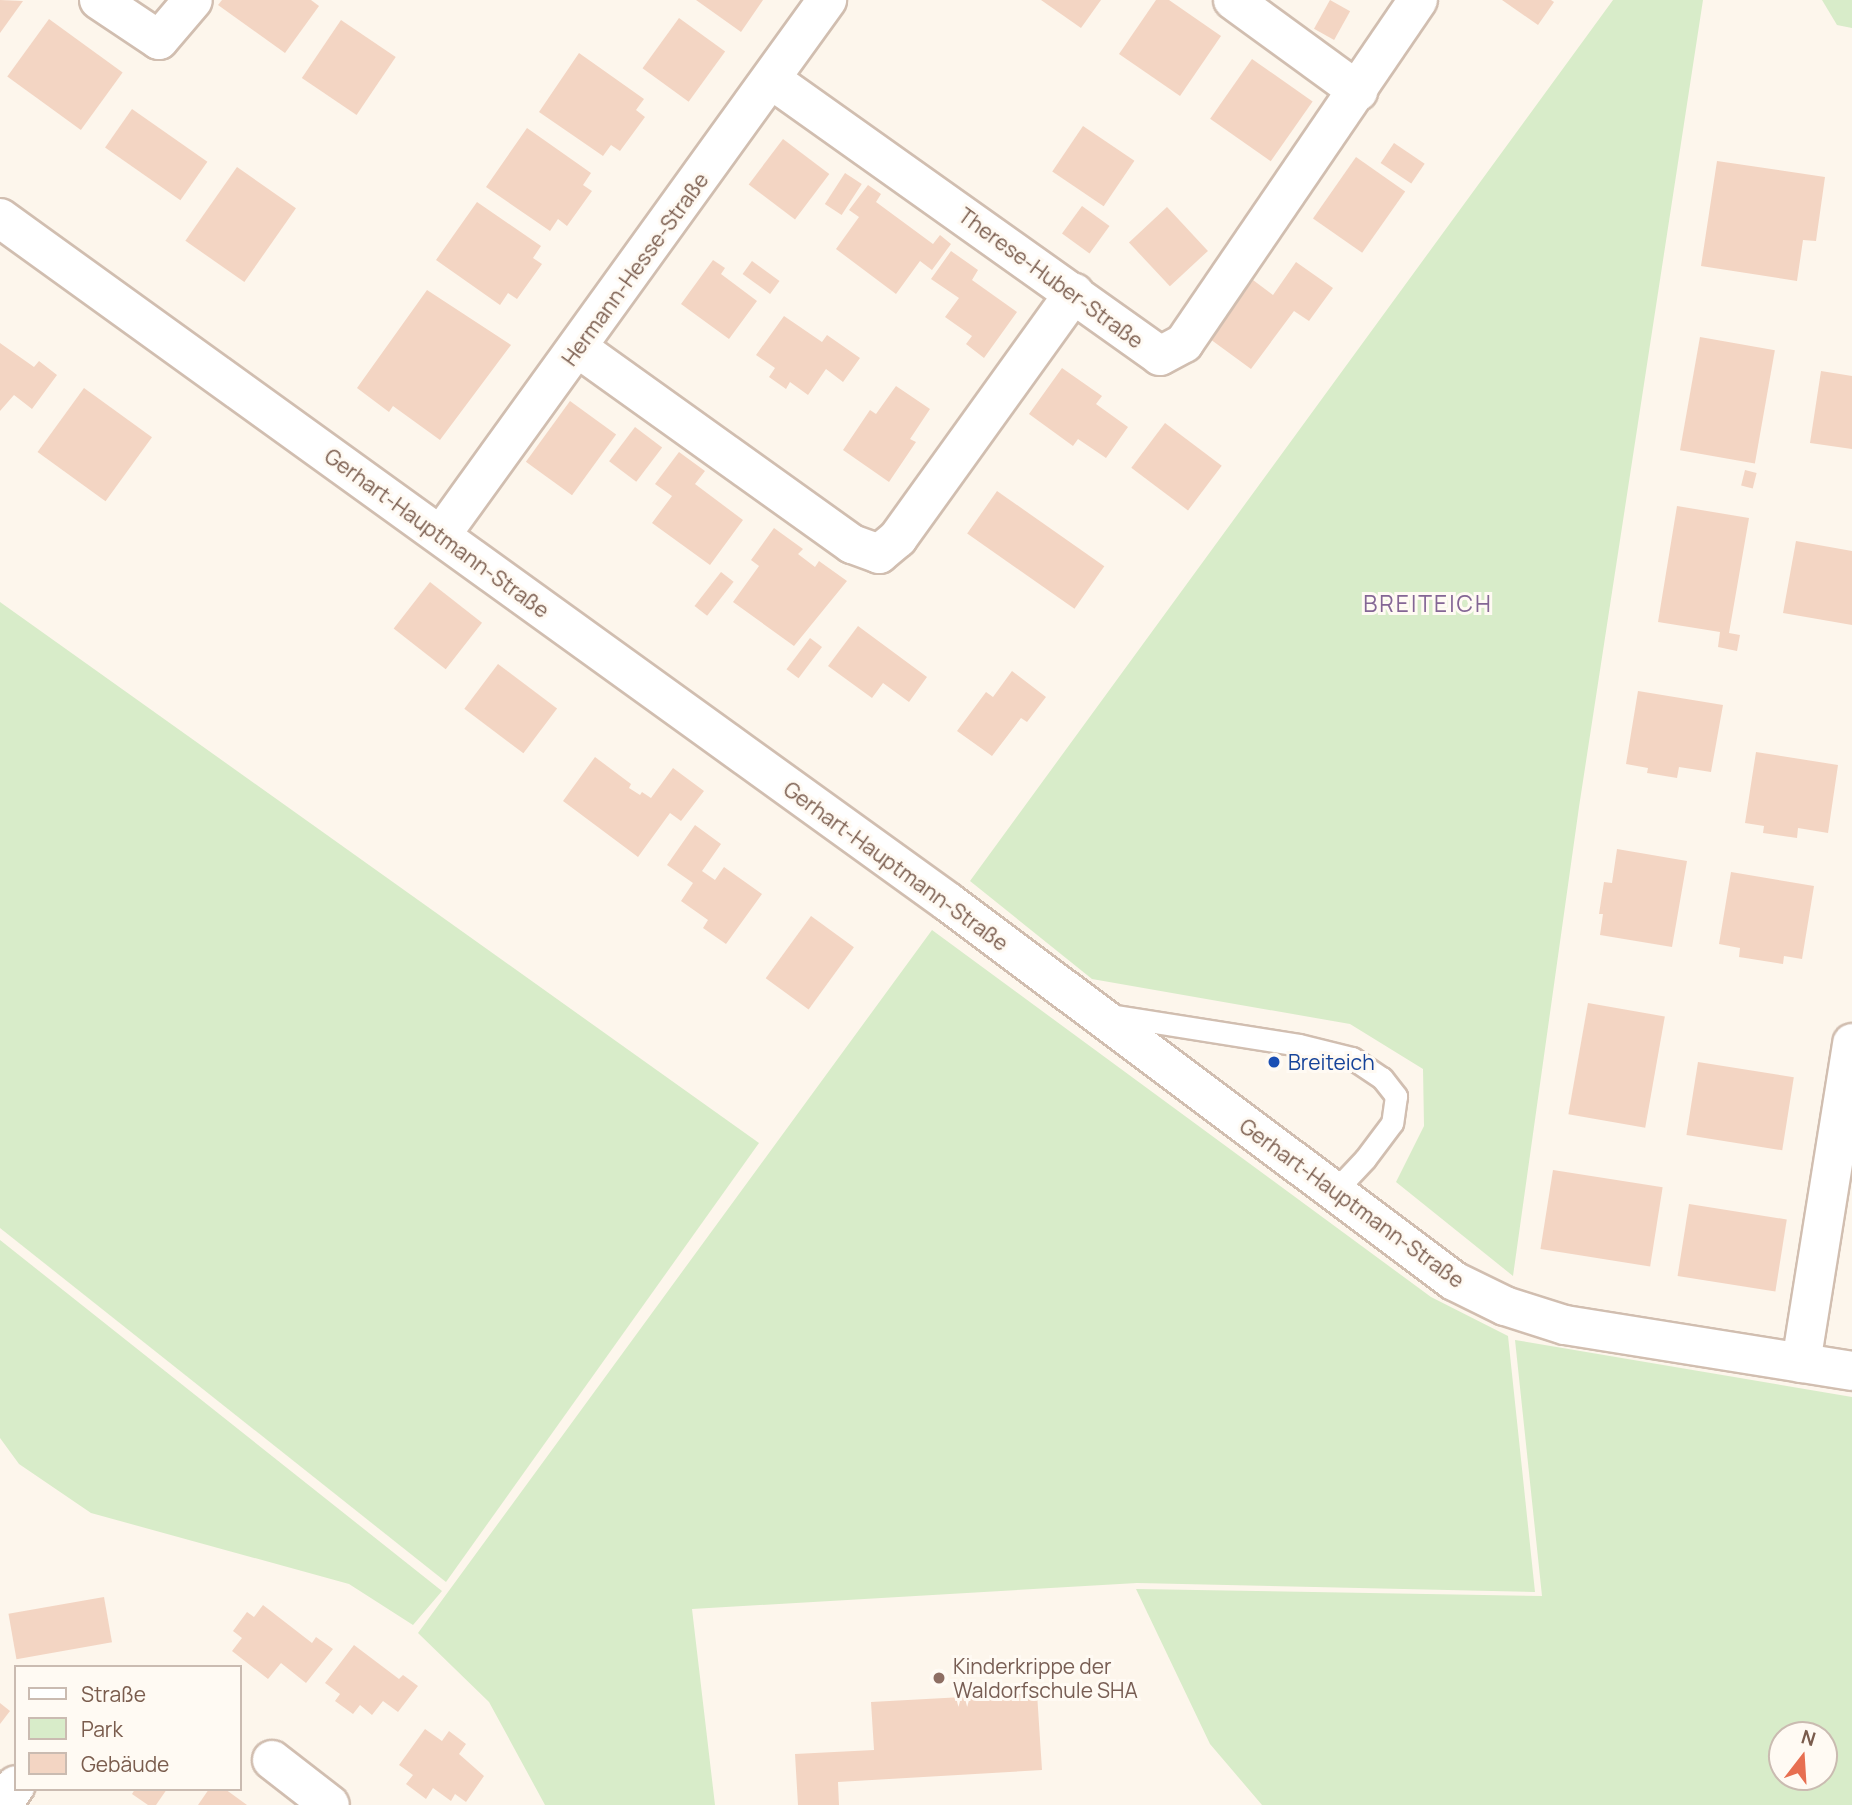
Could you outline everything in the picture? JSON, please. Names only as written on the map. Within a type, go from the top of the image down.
[{"type":"street","points":[[99,0],[159,40],[193,0]]},
{"type":"street","name":"Hermann-Hesse-Straße","points":[[440,535],[772,80],[827,0]]},
{"type":"street","points":[[1233,0],[1357,91],[1418,0]]},
{"type":"street","name":"Therese-Huber-Straße","points":[[772,80],[1160,356],[1184,343],[1357,91]]},
{"type":"street","name":"Gerhart-Hauptmann-Straße","points":[[0,218],[948,902],[1454,1281],[1505,1306],[1565,1325],[1852,1371]]},
{"type":"street","points":[[578,348],[852,544],[879,554],[898,538],[1074,293]]},
{"type":"street","points":[[1801,1363],[1851,1050]]},
{"type":"street","points":[[272,1760],[330,1805]]},
{"type":"street","points":[[2,1805],[14,1788]]},
{"type":"lane","points":[[1097,1013],[1299,1045],[1352,1058],[1382,1078],[1396,1096],[1392,1123],[1365,1159],[1334,1192]]},
{"type":"green space","points":[[1613,0],[1703,0],[1579,807],[1513,1276],[1396,1182],[1424,1126],[1423,1069],[1350,1024],[1092,979],[970,881]]},
{"type":"green space","points":[[1822,0],[1852,0],[1852,28],[1837,25]]},
{"type":"green space","points":[[0,602],[759,1143],[446,1582],[0,1228]]},
{"type":"green space","points":[[932,930],[1431,1297],[1508,1336],[1535,1592],[1137,1583],[692,1609],[715,1805],[545,1805],[489,1702],[418,1633]]},
{"type":"green space","points":[[0,1240],[442,1591],[413,1625],[349,1584],[91,1513],[19,1464],[0,1438]]},
{"type":"green space","points":[[1515,1340],[1852,1397],[1852,1805],[1262,1805],[1210,1744],[1136,1589],[1542,1596]]},
{"type":"building","points":[[0,0],[23,1],[0,33]]},
{"type":"building","points":[[222,0],[311,0],[319,6],[285,53],[218,5]]},
{"type":"building","points":[[696,0],[763,0],[741,32]]},
{"type":"building","points":[[1041,0],[1101,0],[1081,28]]},
{"type":"building","points":[[1156,0],[1169,0],[1221,36],[1180,96],[1119,54]]},
{"type":"building","points":[[1330,0],[1350,11],[1334,40],[1314,29]]},
{"type":"building","points":[[1502,0],[1551,0],[1554,2],[1538,25]]},
{"type":"building","points":[[679,18],[725,52],[689,102],[643,68]]},
{"type":"building","points":[[49,19],[123,72],[81,130],[7,76]]},
{"type":"building","points":[[341,20],[396,57],[357,115],[302,78]]},
{"type":"building","points":[[579,53],[644,99],[636,110],[645,117],[620,151],[611,145],[603,156],[539,112]]},
{"type":"building","points":[[1252,59],[1313,101],[1271,161],[1210,119]]},
{"type":"building","points":[[132,109],[207,162],[180,200],[105,148]]},
{"type":"building","points":[[1083,126],[1134,161],[1104,206],[1052,172]]},
{"type":"building","points":[[527,128],[591,173],[583,185],[592,191],[567,226],[558,219],[550,231],[486,187]]},
{"type":"building","points":[[783,139],[829,174],[795,219],[749,185]]},
{"type":"building","points":[[1394,143],[1425,164],[1411,184],[1381,163]]},
{"type":"building","points":[[1356,157],[1405,191],[1362,253],[1313,218]]},
{"type":"building","points":[[1717,161],[1825,177],[1816,241],[1803,240],[1797,281],[1701,266]]},
{"type":"building","points":[[237,167],[296,208],[244,282],[185,241]]},
{"type":"building","points":[[845,173],[862,184],[842,215],[825,204]]},
{"type":"building","points":[[868,185],[881,194],[876,202],[933,244],[940,235],[951,244],[932,270],[920,261],[896,294],[836,249],[859,217],[849,210]]},
{"type":"building","points":[[477,202],[541,246],[533,258],[542,264],[517,299],[508,293],[500,305],[436,260]]},
{"type":"building","points":[[1082,206],[1110,226],[1090,253],[1062,234]]},
{"type":"building","points":[[1167,207],[1208,251],[1170,286],[1129,242]]},
{"type":"building","points":[[951,251],[978,270],[972,280],[1017,312],[984,358],[966,344],[972,336],[945,317],[959,298],[931,279]]},
{"type":"building","points":[[713,260],[725,268],[721,274],[757,301],[729,339],[681,304]]},
{"type":"building","points":[[752,261],[780,281],[770,294],[743,274]]},
{"type":"building","points":[[1296,262],[1333,288],[1309,321],[1294,311],[1251,369],[1210,339],[1253,280],[1273,295]]},
{"type":"building","points":[[427,290],[511,345],[440,440],[393,406],[389,412],[357,388]]},
{"type":"building","points":[[784,316],[822,342],[827,335],[860,358],[843,382],[826,369],[808,395],[790,382],[786,389],[769,377],[775,368],[756,355]]},
{"type":"building","points":[[1700,337],[1775,350],[1755,463],[1680,450]]},
{"type":"building","points":[[0,343],[34,367],[39,361],[57,375],[32,409],[14,395],[0,411]]},
{"type":"building","points":[[1062,368],[1102,396],[1096,404],[1128,427],[1106,458],[1078,439],[1073,446],[1029,414]]},
{"type":"building","points":[[1821,371],[1852,376],[1852,449],[1810,443]]},
{"type":"building","points":[[896,386],[930,409],[910,439],[916,442],[889,482],[843,450],[870,410],[876,414]]},
{"type":"building","points":[[84,388],[152,437],[106,501],[38,452]]},
{"type":"building","points":[[570,401],[616,435],[572,495],[526,462]]},
{"type":"building","points":[[1165,423],[1222,466],[1188,510],[1131,468]]},
{"type":"building","points":[[635,427],[662,447],[636,482],[609,461]]},
{"type":"building","points":[[679,452],[705,471],[695,484],[743,520],[710,565],[652,523],[672,496],[655,484]]},
{"type":"building","points":[[1745,470],[1757,473],[1753,488],[1741,486]]},
{"type":"building","points":[[997,491],[1104,566],[1074,609],[967,534]]},
{"type":"building","points":[[1677,506],[1749,518],[1729,633],[1740,635],[1737,651],[1718,647],[1720,632],[1658,622]]},
{"type":"building","points":[[774,528],[803,549],[798,554],[815,567],[819,561],[847,581],[794,646],[733,602],[759,566],[751,560]]},
{"type":"building","points":[[1796,541],[1852,551],[1852,625],[1783,613]]},
{"type":"building","points":[[721,572],[734,582],[707,616],[695,606]]},
{"type":"building","points":[[430,582],[482,623],[446,669],[394,628]]},
{"type":"building","points":[[858,626],[927,677],[909,702],[883,683],[872,698],[828,666]]},
{"type":"building","points":[[810,638],[822,647],[799,678],[787,669]]},
{"type":"building","points":[[498,664],[557,709],[523,753],[464,709]]},
{"type":"building","points":[[1012,671],[1046,697],[1027,722],[1021,718],[992,756],[957,731],[986,692],[993,697]]},
{"type":"building","points":[[1638,691],[1723,705],[1711,772],[1679,767],[1677,778],[1647,773],[1648,768],[1626,764]]},
{"type":"building","points":[[1756,752],[1838,765],[1828,833],[1798,828],[1797,838],[1763,833],[1764,826],[1745,823]]},
{"type":"building","points":[[595,757],[631,784],[629,788],[640,795],[642,792],[651,798],[673,768],[704,791],[681,821],[670,813],[638,857],[563,801]]},
{"type":"building","points":[[695,825],[721,844],[702,871],[715,880],[724,867],[762,894],[726,944],[703,928],[708,920],[681,901],[693,883],[667,865]]},
{"type":"building","points":[[1617,849],[1687,861],[1672,947],[1600,935],[1603,914],[1599,914],[1604,882],[1612,883]]},
{"type":"building","points":[[1731,872],[1814,886],[1802,959],[1784,956],[1783,964],[1739,957],[1740,948],[1719,944]]},
{"type":"building","points":[[811,916],[854,947],[809,1009],[766,978]]},
{"type":"building","points":[[1588,1003],[1665,1017],[1645,1128],[1568,1114]]},
{"type":"building","points":[[1698,1062],[1794,1077],[1782,1150],[1686,1135]]},
{"type":"building","points":[[1553,1170],[1663,1187],[1650,1266],[1540,1249]]},
{"type":"building","points":[[1689,1204],[1787,1219],[1775,1292],[1678,1276]]},
{"type":"building","points":[[104,1597],[112,1642],[16,1659],[8,1614]]},
{"type":"building","points":[[263,1605],[312,1643],[316,1637],[333,1649],[306,1683],[281,1663],[268,1679],[232,1651],[242,1638],[233,1631],[247,1612],[254,1617]]},
{"type":"building","points":[[354,1645],[399,1679],[403,1675],[418,1686],[398,1712],[383,1701],[372,1715],[360,1705],[353,1714],[335,1701],[340,1694],[325,1683]]},
{"type":"building","points":[[1037,1693],[1042,1770],[838,1782],[839,1805],[798,1805],[795,1754],[874,1750],[871,1702]]},
{"type":"building","points":[[0,1703],[10,1711],[0,1724]]},
{"type":"building","points":[[425,1729],[442,1741],[449,1731],[466,1744],[459,1754],[484,1776],[466,1802],[455,1794],[451,1801],[433,1788],[426,1799],[406,1784],[413,1775],[399,1765]]},
{"type":"building","points":[[134,1791],[166,1791],[156,1805],[148,1805],[132,1794]]},
{"type":"building","points":[[208,1791],[228,1791],[247,1805],[198,1805]]},
{"type":"place","name":"Breiteich","points":[[1274,1062]]},
{"type":"place","name":"Kinderkrippe der Waldorfschule SHA","points":[[939,1678]]},
{"type":"district","name":"BREITEICH","points":[[1428,603]]}]
